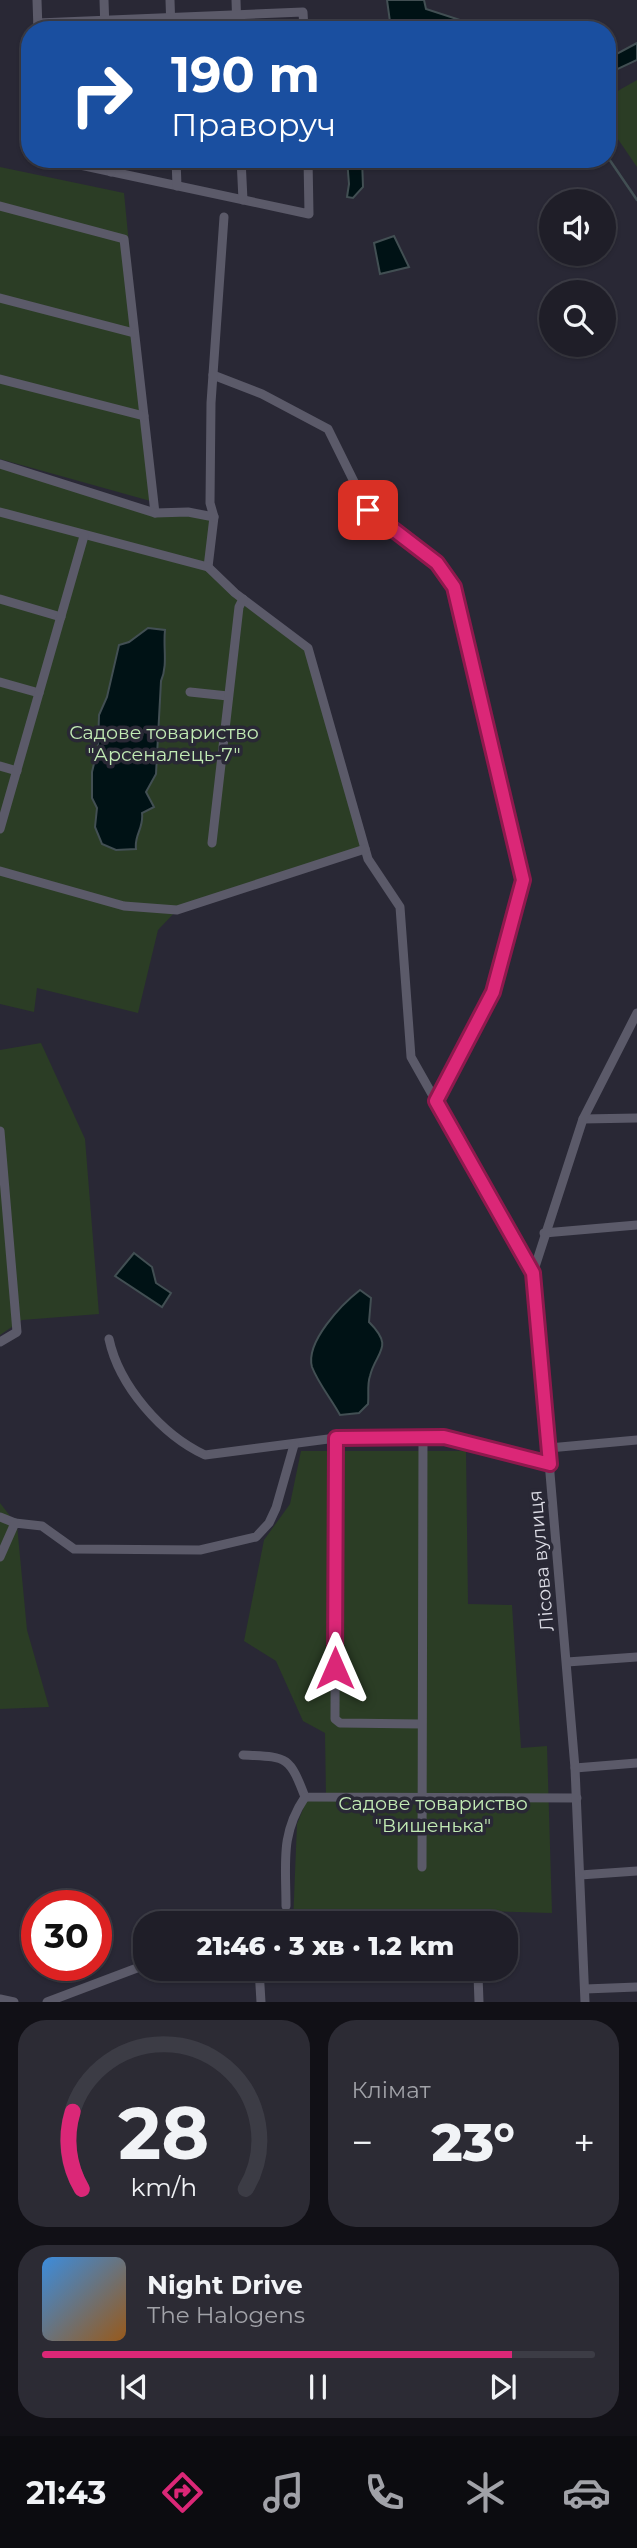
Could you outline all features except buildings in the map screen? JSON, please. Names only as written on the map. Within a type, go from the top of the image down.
[{"type":"street","points":[[37,0],[38,21]]},
{"type":"street","points":[[104,0],[105,21]]},
{"type":"street","points":[[170,0],[171,21]]},
{"type":"street","points":[[236,0],[236,21]]},
{"type":"street","points":[[138,21],[171,17],[303,12],[304,21]]},
{"type":"street","points":[[93,168],[309,214],[307,168]]},
{"type":"street","points":[[111,168],[111,172]]},
{"type":"street","points":[[176,168],[177,186]]},
{"type":"street","points":[[241,168],[243,200]]},
{"type":"street","points":[[0,206],[124,239],[155,513]]},
{"type":"street","points":[[208,567],[214,516],[210,503],[213,375],[224,217]]},
{"type":"street","points":[[0,298],[134,334]]},
{"type":"street","points":[[213,375],[262,394],[328,429],[368,510],[437,563],[454,587],[523,880],[493,992],[436,1101]]},
{"type":"street","points":[[0,379],[144,416]]},
{"type":"street","points":[[0,464],[155,513],[188,512],[214,516]]},
{"type":"street","points":[[0,512],[208,567],[243,599],[308,648],[368,859],[400,907],[411,1057],[533,1273]]},
{"type":"street","points":[[0,829],[84,536]]},
{"type":"street","points":[[0,598],[61,617]]},
{"type":"street","points":[[212,843],[239,607],[243,599]]},
{"type":"street","points":[[0,682],[39,693]]},
{"type":"street","points":[[190,692],[228,696]]},
{"type":"street","points":[[0,766],[17,771]]},
{"type":"street","points":[[0,871],[124,906],[177,910],[365,849]]},
{"type":"street","name":"Лісова вулиця","points":[[585,2002],[575,1768],[550,1448],[533,1273],[583,1119],[637,1013]]},
{"type":"street","points":[[583,1119],[637,1118]]},
{"type":"street","points":[[0,1131],[17,1332],[0,1342]]},
{"type":"street","points":[[544,1233],[637,1225]]},
{"type":"street","points":[[109,1339],[113,1356],[136,1395],[161,1424],[195,1451],[205,1455],[217,1456],[336,1438],[423,1436],[444,1437],[481,1445],[550,1464]]},
{"type":"street","points":[[422,1867],[420,1800],[423,1436]]},
{"type":"street","points":[[336,1438],[335,1719],[340,1723],[421,1724]]},
{"type":"street","points":[[550,1448],[637,1440]]},
{"type":"street","points":[[0,1517],[42,1526],[74,1549],[200,1550],[256,1537],[269,1523],[276,1508],[294,1445]]},
{"type":"street","points":[[0,1557],[15,1522]]},
{"type":"street","points":[[567,1662],[637,1657]]},
{"type":"street","points":[[243,1755],[279,1757],[293,1767],[305,1797]]},
{"type":"street","points":[[575,1768],[637,1763]]},
{"type":"street","points":[[305,1797],[420,1800],[577,1798]]},
{"type":"street","points":[[286,1906],[287,1836],[292,1816],[305,1797]]},
{"type":"street","points":[[580,1875],[637,1871]]},
{"type":"street","points":[[47,2002],[133,1970]]},
{"type":"street","points":[[260,1981],[261,2002]]},
{"type":"street","points":[[478,1981],[479,2002]]},
{"type":"street","points":[[585,1989],[637,1987]]},
{"type":"street","points":[[0,1999],[14,2002]]},
{"type":"green space","points":[[637,80],[637,167],[616,136],[616,92]]},
{"type":"green space","points":[[0,167],[124,193],[154,502],[0,459]]},
{"type":"green space","name":"Садове товариство \"Арсеналець-7\"","points":[[0,466],[155,513],[214,517],[208,567],[308,648],[365,849],[177,910],[158,930],[138,1013],[37,988],[34,1012],[0,1004]]},
{"type":"green space","points":[[41,1043],[85,1139],[99,1314],[22,1320],[0,1335],[0,1050]]},
{"type":"green space","name":"Садове товариство \"Вишенька\"","points":[[301,1451],[466,1451],[468,1604],[512,1605],[521,1748],[547,1746],[552,1913],[293,1911],[297,1824],[308,1797],[326,1797],[325,1733],[303,1721],[276,1661],[244,1641],[264,1540],[290,1504]]},
{"type":"green space","points":[[0,1503],[17,1525],[27,1630],[49,1707],[0,1709]]},
{"type":"shaded area","points":[[387,0],[424,0],[426,9],[463,21],[426,21],[390,21]]},
{"type":"shaded area","points":[[637,43],[637,60],[616,70],[616,54]]},
{"type":"shaded area","points":[[348,168],[362,168],[363,187],[353,198],[347,197]]},
{"type":"shaded area","points":[[394,236],[409,267],[380,274],[374,243]]},
{"type":"shaded area","points":[[148,628],[165,630],[156,774],[146,792],[154,807],[142,813],[136,849],[116,850],[102,844],[95,827],[97,808],[92,798],[92,772],[98,747],[99,715],[107,697],[119,645],[129,642]]},
{"type":"shaded area","points":[[134,1253],[152,1267],[156,1283],[171,1293],[162,1307],[115,1276]]},
{"type":"shaded area","points":[[360,1290],[371,1298],[369,1322],[377,1331],[382,1344],[369,1379],[368,1404],[359,1413],[340,1415],[312,1367],[311,1357],[319,1335],[327,1324]]},
{"type":"waterway","points":[[615,168],[637,200]]},
{"type":"route","points":[[335,1668],[336,1438],[444,1437],[550,1464],[533,1273],[436,1101],[493,992],[523,880],[454,587],[437,563],[368,510]]}]
